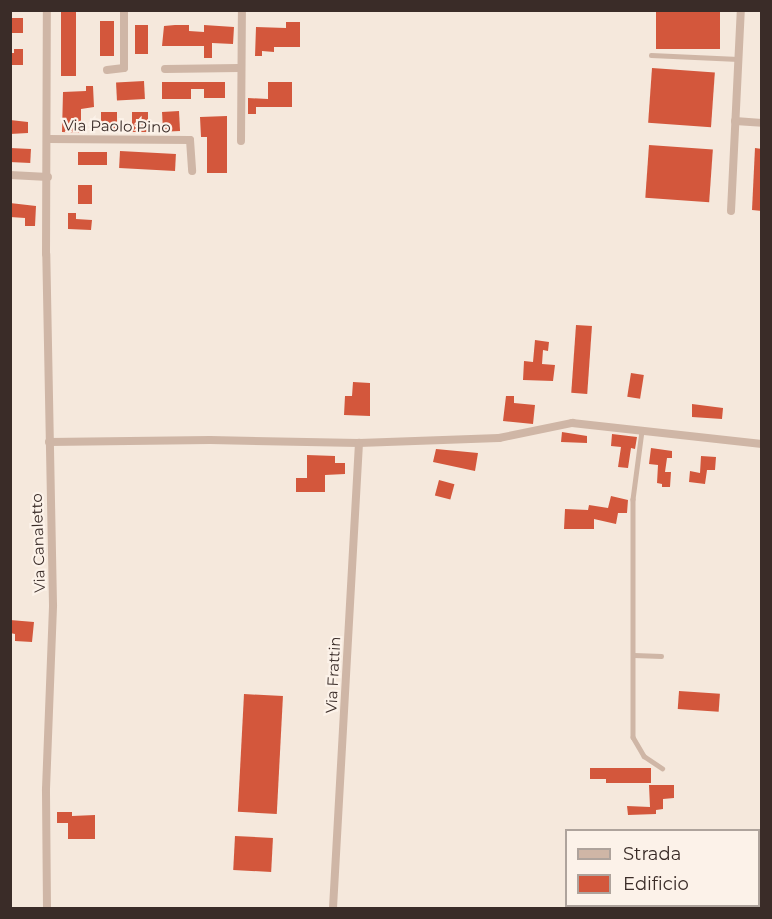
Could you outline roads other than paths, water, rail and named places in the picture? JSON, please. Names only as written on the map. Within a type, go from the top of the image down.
[{"type":"street","name":"Via Canaletto","points":[[47,10],[46,254],[53,605],[46,789],[47,909]]},
{"type":"street","points":[[106,70],[124,68],[124,10]]},
{"type":"street","points":[[241,141],[239,68],[242,10]]},
{"type":"street","points":[[731,212],[741,10]]},
{"type":"street","points":[[165,69],[239,68]]},
{"type":"street","points":[[735,121],[762,123]]},
{"type":"street","name":"Via Paolo Pino","points":[[48,139],[190,140],[192,171]]},
{"type":"street","points":[[10,175],[48,177]]},
{"type":"street","points":[[48,442],[210,440],[359,443],[499,438],[572,423],[762,444]]},
{"type":"street","name":"Via Frattin","points":[[333,909],[359,443]]},
{"type":"lane","points":[[651,55],[738,59]]},
{"type":"lane","points":[[642,431],[633,500],[633,737],[644,756],[662,768]]},
{"type":"lane","points":[[634,655],[661,656]]}]
